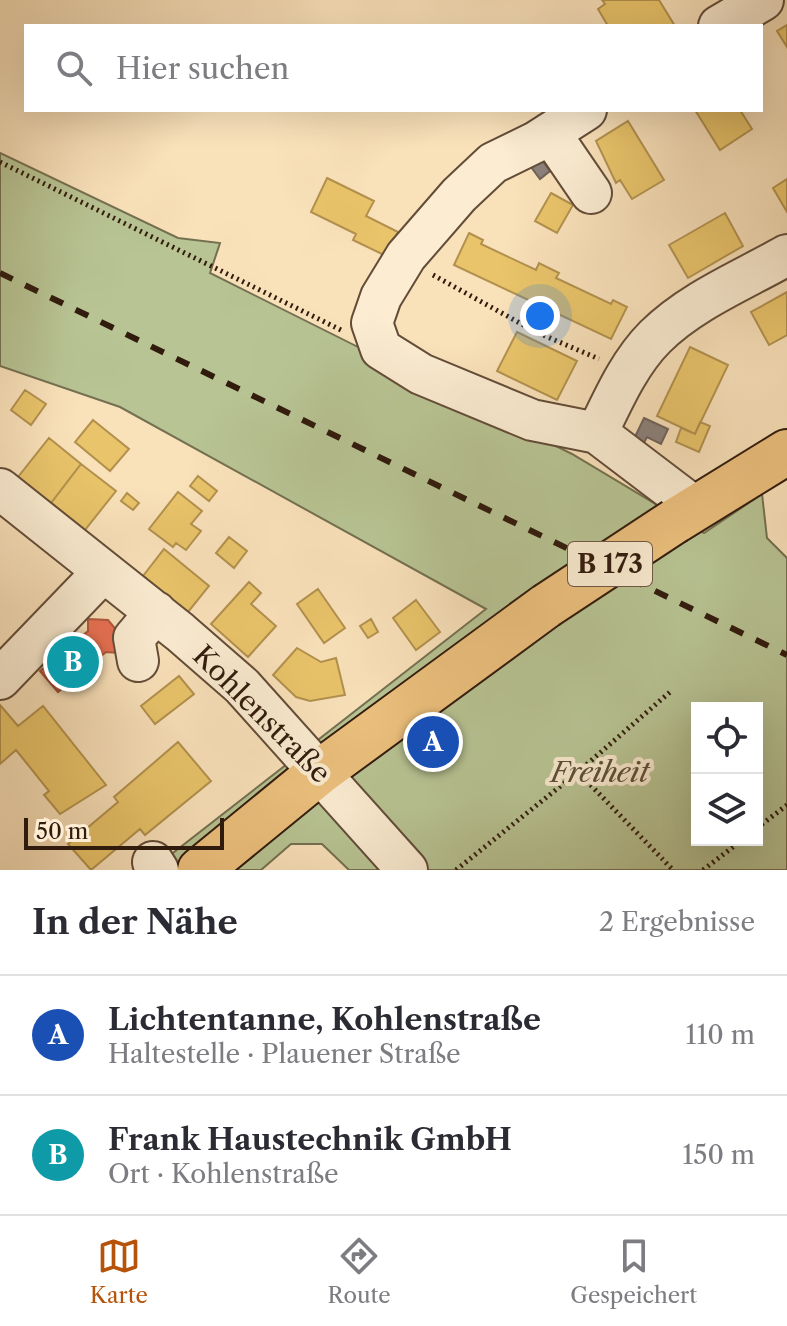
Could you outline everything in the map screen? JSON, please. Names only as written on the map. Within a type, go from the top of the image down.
[{"type":"main road","name":"B 173","points":[[200,870],[321,771],[546,606],[787,452]]},
{"type":"street","points":[[722,24],[763,0]]},
{"type":"street","points":[[583,112],[493,163],[459,195],[406,256],[381,297],[372,323],[381,349],[421,374],[532,420],[602,423]]},
{"type":"street","points":[[550,133],[591,193]]},
{"type":"street","points":[[602,423],[621,384],[653,339],[678,316],[787,255]]},
{"type":"street","points":[[614,366],[600,401],[602,423],[686,515]]},
{"type":"street","name":"Kohlenstraße","points":[[0,489],[156,612],[242,686],[407,870]]},
{"type":"street","points":[[0,679],[103,572]]},
{"type":"street","points":[[138,661],[134,638],[156,612]]},
{"type":"path","points":[[0,162],[381,349]]},
{"type":"path","points":[[406,256],[536,332],[614,366]]},
{"type":"path","points":[[456,870],[578,772],[670,692]]},
{"type":"path","points":[[578,772],[673,870]]},
{"type":"path","points":[[763,823],[787,805]]},
{"type":"path","points":[[703,870],[734,846]]},
{"type":"green space","name":"Freiheit","points":[[0,153],[178,238],[220,243],[210,273],[572,454],[704,533],[762,494],[767,538],[787,558],[787,870],[349,870],[322,844],[291,844],[261,870],[151,870],[486,609],[120,407],[0,366]]},
{"type":"building: Wohnen","points":[[602,0],[659,0],[674,24],[607,24],[598,9],[605,4]]},
{"type":"building: Wohnen","points":[[787,25],[787,47],[777,31]]},
{"type":"building: Wohnen","points":[[696,112],[741,112],[752,129],[720,150]]},
{"type":"building: Wohnen","points":[[628,121],[664,180],[632,199],[620,180],[616,183],[596,141]]},
{"type":"building: Wohnen","points":[[327,178],[374,201],[366,216],[398,232],[386,256],[353,240],[356,234],[311,212]]},
{"type":"building: Wohnen","points":[[787,179],[787,212],[773,188]]},
{"type":"building: Wohnen","points":[[551,193],[573,205],[557,233],[535,221]]},
{"type":"building: Wohnen","points":[[725,213],[743,246],[688,278],[669,245]]},
{"type":"building: Wohnen","points":[[469,233],[483,240],[481,244],[536,270],[539,263],[559,273],[556,278],[611,304],[613,300],[627,307],[611,339],[454,265]]},
{"type":"building: Wohnen","points":[[787,292],[787,335],[769,345],[751,312]]},
{"type":"building: Wohnen","points":[[517,332],[577,361],[557,400],[497,371]]},
{"type":"building: Wohnen","points":[[690,347],[728,365],[695,434],[657,416]]},
{"type":"building: Wohnen","points":[[25,390],[46,404],[31,425],[11,410]]},
{"type":"building: Wohnen","points":[[93,420],[129,449],[110,471],[75,442]]},
{"type":"building: Wohnen","points":[[700,422],[710,426],[699,452],[676,442],[681,428],[695,434]]},
{"type":"building: Wohnen","points":[[49,438],[81,464],[51,503],[18,477]]},
{"type":"building: Wohnen","points":[[81,464],[116,491],[85,530],[51,503]]},
{"type":"building: Wohnen","points":[[198,476],[217,491],[209,501],[190,486]]},
{"type":"building: Wohnen","points":[[178,492],[202,511],[191,524],[201,531],[186,550],[176,543],[173,547],[149,529]]},
{"type":"building: Wohnen","points":[[127,493],[139,503],[133,510],[121,501]]},
{"type":"building: Wohnen","points":[[229,537],[247,551],[234,568],[216,553]]},
{"type":"building: Wohnen","points":[[164,549],[209,586],[188,612],[143,576]]},
{"type":"building: Wohnen","points":[[249,582],[261,593],[251,604],[276,626],[248,657],[211,624]]},
{"type":"building: Wohnen","points":[[318,589],[345,628],[324,643],[297,604]]},
{"type":"building: Wohnen","points":[[416,600],[440,632],[416,650],[393,618]]},
{"type":"building: Wohnen","points":[[371,619],[378,632],[368,638],[360,626]]},
{"type":"building: Wohnen","points":[[297,648],[321,662],[336,658],[345,695],[310,701],[296,697],[273,675]]},
{"type":"building: Wohnen","points":[[179,676],[194,694],[155,724],[141,706]]},
{"type":"building: Wohnen","points":[[0,705],[18,726],[43,706],[106,785],[60,814],[44,795],[49,791],[16,750],[0,764]]},
{"type":"building: Wohnen","points":[[178,742],[211,781],[145,835],[140,829],[91,870],[68,844],[118,802],[114,797]]},
{"type":"building: Handel","points":[[88,619],[108,620],[119,633],[118,653],[106,652],[58,692],[40,671],[88,631]]},
{"type":"building: Industrie","points":[[538,155],[550,171],[540,179],[528,163]]},
{"type":"building: Industrie","points":[[644,418],[668,429],[661,444],[647,437],[643,445],[633,441]]},
{"type":"railway","points":[[0,273],[787,655]]},
{"type":"place","name":"Frank Haustechnik GmbH","points":[[73,662]]},
{"type":"place","name":"Lichtentanne, Kohlenstraße","points":[[433,742]]}]
